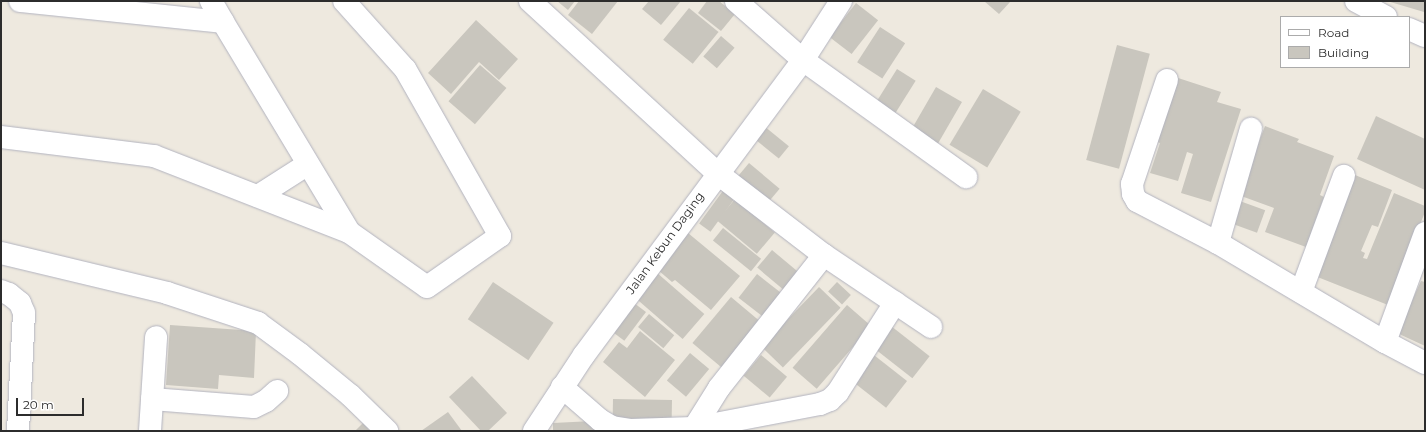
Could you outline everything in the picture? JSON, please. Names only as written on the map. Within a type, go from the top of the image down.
[{"type":"street","points":[[20,1],[223,22]]},
{"type":"street","points":[[211,1],[349,232]]},
{"type":"street","points":[[1,137],[154,156],[349,232],[427,287],[500,236],[405,69],[344,1]]},
{"type":"street","points":[[530,1],[717,173],[824,255],[931,327]]},
{"type":"street","points":[[736,1],[803,60],[966,177]]},
{"type":"street","name":"Jalan Kebun Daging","points":[[534,431],[562,387],[717,173],[803,60],[841,1]]},
{"type":"street","points":[[1356,1],[1384,16]]},
{"type":"street","points":[[1410,29],[1425,36]]},
{"type":"street","points":[[1167,80],[1132,184],[1133,194],[1137,201],[1218,243],[1385,342],[1425,363]]},
{"type":"street","points":[[1218,243],[1251,130]]},
{"type":"street","points":[[258,196],[308,164]]},
{"type":"street","points":[[1301,292],[1344,176]]},
{"type":"street","points":[[1385,342],[1425,233]]},
{"type":"street","points":[[1,253],[167,293],[258,323],[300,354],[350,395],[387,431]]},
{"type":"street","points":[[694,428],[719,388],[824,255]]},
{"type":"street","points":[[1,291],[8,294],[20,303],[24,312],[12,428]]},
{"type":"street","points":[[562,387],[600,420],[612,427],[630,430],[694,428],[820,404],[830,400],[838,392],[895,303]]},
{"type":"street","points":[[150,431],[156,337]]},
{"type":"street","points":[[152,399],[254,407],[266,401],[277,392]]},
{"type":"building","points":[[557,1],[575,1],[568,10]]},
{"type":"building","points":[[579,1],[618,1],[592,34],[568,15]]},
{"type":"building","points":[[649,1],[681,1],[661,25],[642,9]]},
{"type":"building","points":[[707,1],[719,1],[735,14],[721,31],[698,13]]},
{"type":"building","points":[[984,1],[1011,1],[999,14]]},
{"type":"building","points":[[1387,1],[1425,1],[1425,10],[1424,12]]},
{"type":"building","points":[[856,3],[878,20],[852,54],[830,37]]},
{"type":"building","points":[[689,8],[719,32],[693,64],[663,40]]},
{"type":"building","points":[[476,20],[518,59],[499,80],[479,62],[451,94],[428,73]]},
{"type":"building","points":[[880,27],[905,43],[882,79],[857,62]]},
{"type":"building","points":[[721,36],[735,48],[717,68],[703,56]]},
{"type":"building","points":[[1117,45],[1150,54],[1119,169],[1086,160]]},
{"type":"building","points":[[480,65],[506,88],[475,124],[449,101]]},
{"type":"building","points":[[897,69],[916,81],[893,116],[875,105]]},
{"type":"building","points":[[1172,76],[1221,92],[1217,102],[1241,109],[1211,202],[1181,193],[1193,154],[1187,152],[1178,181],[1150,173],[1160,143],[1151,140]]},
{"type":"building","points":[[936,87],[962,102],[937,145],[911,130]]},
{"type":"building","points":[[983,89],[1021,112],[987,167],[950,145]]},
{"type":"building","points":[[1376,116],[1425,139],[1425,190],[1357,159]]},
{"type":"building","points":[[764,126],[789,146],[779,159],[754,138]]},
{"type":"building","points":[[1265,126],[1299,139],[1297,142],[1334,156],[1320,195],[1324,197],[1306,247],[1265,232],[1274,208],[1233,193],[1252,160]]},
{"type":"building","points":[[749,163],[780,189],[764,207],[734,181]]},
{"type":"building","points":[[1355,175],[1392,190],[1378,227],[1372,225],[1361,251],[1365,253],[1363,258],[1367,259],[1394,193],[1425,206],[1425,212],[1388,305],[1315,276]]},
{"type":"building","points":[[725,188],[736,196],[710,232],[699,224]]},
{"type":"building","points":[[735,199],[775,232],[757,254],[717,220]]},
{"type":"building","points":[[1237,200],[1265,210],[1257,233],[1229,223]]},
{"type":"building","points":[[723,228],[761,259],[751,271],[713,240]]},
{"type":"building","points":[[688,233],[740,276],[711,310],[675,280],[672,282],[658,270]]},
{"type":"building","points":[[772,250],[798,272],[783,289],[757,268]]},
{"type":"building","points":[[656,272],[704,314],[683,339],[634,297]]},
{"type":"building","points":[[757,274],[785,296],[767,320],[739,298]]},
{"type":"building","points":[[1421,281],[1425,282],[1425,346],[1397,333]]},
{"type":"building","points":[[493,282],[554,323],[528,360],[468,319]]},
{"type":"building","points":[[837,282],[851,295],[842,304],[828,292]]},
{"type":"building","points":[[819,287],[841,308],[783,368],[761,347]]},
{"type":"building","points":[[731,297],[762,323],[723,369],[692,343]]},
{"type":"building","points":[[634,303],[646,312],[624,341],[612,332]]},
{"type":"building","points":[[847,305],[871,326],[817,389],[793,368]]},
{"type":"building","points":[[649,314],[674,335],[663,348],[638,327]]},
{"type":"building","points":[[170,325],[256,331],[254,378],[219,375],[218,389],[166,385]]},
{"type":"building","points":[[891,326],[930,356],[912,378],[874,348]]},
{"type":"building","points":[[640,331],[675,360],[645,397],[603,362],[619,342],[627,348]]},
{"type":"building","points":[[870,352],[907,381],[886,408],[849,379]]},
{"type":"building","points":[[690,353],[709,369],[686,397],[667,381]]},
{"type":"building","points":[[761,355],[787,377],[770,398],[744,376]]},
{"type":"building","points":[[472,376],[507,413],[488,431],[481,431],[449,397]]},
{"type":"building","points":[[613,399],[672,400],[672,426],[613,425]]},
{"type":"building","points":[[448,412],[462,431],[421,431]]},
{"type":"building","points":[[593,421],[594,431],[553,431],[553,423]]},
{"type":"building","points":[[363,423],[370,431],[355,431]]}]
